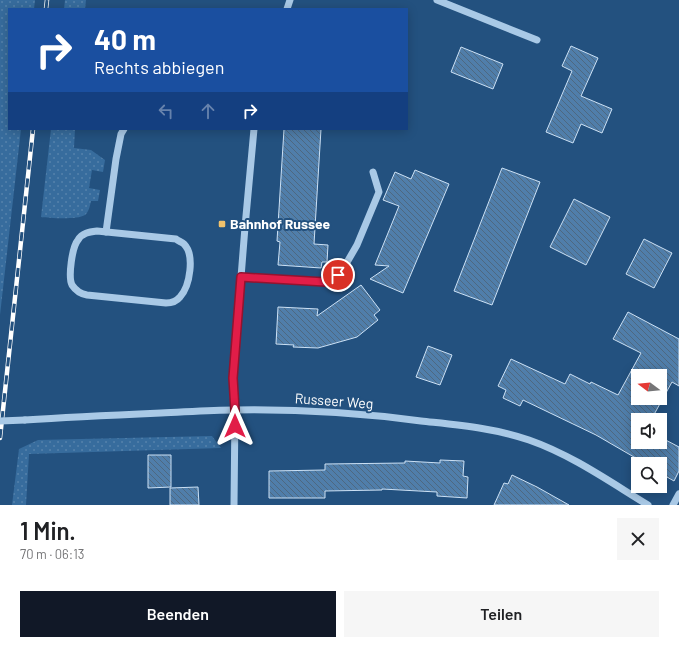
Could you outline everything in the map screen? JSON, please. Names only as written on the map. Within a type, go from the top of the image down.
[{"type":"street","points":[[437,0],[537,40]]},
{"type":"street","points":[[106,232],[116,159],[121,134],[123,130]]},
{"type":"street","points":[[234,505],[235,410],[233,378],[254,130]]},
{"type":"street","points":[[241,277],[325,282],[338,275],[357,245],[379,192],[374,172]]},
{"type":"street","points":[[87,232],[106,232],[176,239],[184,244],[188,251],[190,271],[185,290],[180,298],[174,302],[166,303],[80,294],[72,284],[70,273],[73,250],[77,240],[87,232]]},
{"type":"street","name":"Russeer Weg","points":[[0,421],[235,410],[328,412],[469,426],[528,439],[551,448],[583,465],[648,505]]},
{"type":"street","points":[[673,505],[679,494]]},
{"type":"shaded area","points":[[0,0],[35,0],[34,8],[8,8],[8,130],[21,130],[0,315]]},
{"type":"shaded area","points":[[65,0],[86,0],[85,8],[64,8]]},
{"type":"shaded area","points":[[51,130],[75,130],[74,148],[91,150],[105,160],[103,172],[92,170],[89,188],[100,190],[98,201],[91,201],[87,212],[81,217],[41,217]]},
{"type":"shaded area","points":[[212,436],[221,448],[29,454],[26,505],[12,505],[19,449],[38,440]]},
{"type":"building","points":[[571,46],[598,58],[581,96],[612,109],[602,133],[581,124],[573,143],[546,132],[572,71],[562,66]]},
{"type":"building","points":[[461,47],[503,64],[493,89],[451,72]]},
{"type":"building","points":[[284,130],[321,130],[314,244],[328,245],[327,262],[322,262],[321,268],[278,265],[280,242],[277,241]]},
{"type":"building","points":[[502,168],[540,182],[492,305],[454,291]]},
{"type":"building","points":[[415,170],[449,184],[403,293],[370,279],[389,266],[375,265],[399,206],[383,200],[395,172],[411,179]]},
{"type":"building","points":[[574,199],[610,217],[586,265],[550,247]]},
{"type":"building","points":[[644,239],[672,253],[654,288],[626,274]]},
{"type":"building","points":[[361,285],[380,310],[374,315],[378,320],[357,337],[318,348],[293,347],[294,345],[276,344],[278,307],[318,309],[317,316]]},
{"type":"building","points":[[628,312],[679,339],[679,386],[672,382],[667,391],[667,369],[632,369],[641,353],[613,339]]},
{"type":"building","points":[[428,346],[452,355],[440,385],[416,377]]},
{"type":"building","points":[[511,359],[565,384],[570,374],[618,395],[631,371],[631,405],[659,405],[655,413],[631,413],[631,449],[667,449],[667,441],[679,447],[679,471],[674,481],[667,477],[667,457],[634,457],[596,435],[523,400],[520,406],[503,398],[506,390],[498,386]]},
{"type":"building","points":[[148,455],[171,455],[171,487],[148,488]]},
{"type":"building","points":[[440,460],[464,461],[463,476],[468,477],[467,498],[437,496],[437,492],[382,489],[325,491],[325,498],[269,498],[269,471],[325,470],[325,464],[405,463],[405,461],[440,463]]},
{"type":"building","points":[[512,475],[569,505],[494,505],[504,483],[508,484]]},
{"type":"building","points":[[198,487],[199,505],[170,505],[170,488]]},
{"type":"railway","points":[[46,8],[47,0]]},
{"type":"railway","points":[[0,438],[33,130]]},
{"type":"place","name":"Bahnhof Russee","points":[[222,224]]},
{"type":"route","points":[[235,426],[233,378],[241,277],[325,282],[338,275]]}]
